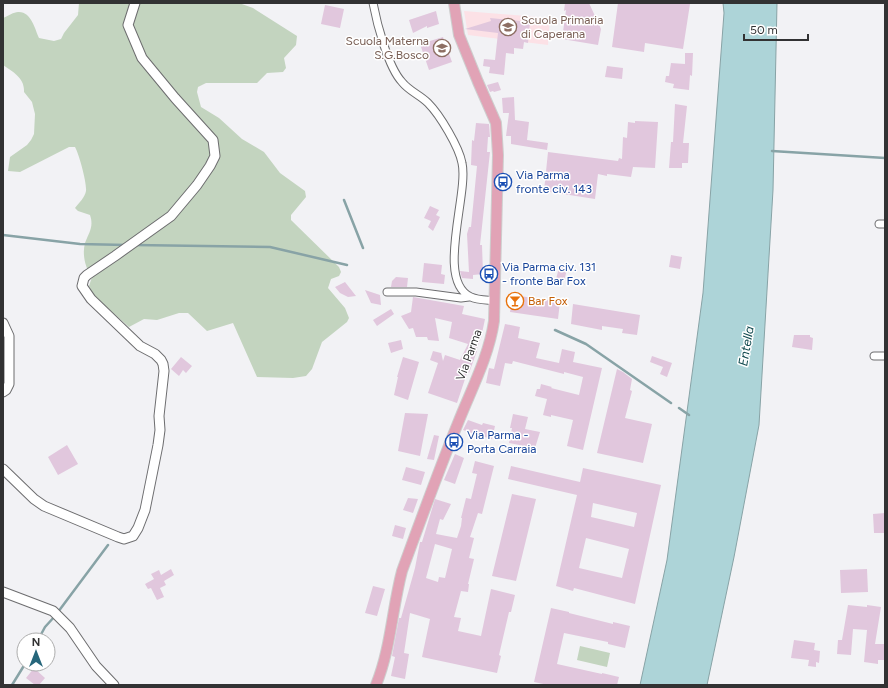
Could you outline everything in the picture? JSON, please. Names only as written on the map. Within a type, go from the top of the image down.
[{"type":"main road","name":"Via Parma","points":[[376,685],[387,654],[402,571],[489,343],[494,321],[498,155],[496,123],[459,35],[454,3]]},
{"type":"street","points":[[3,469],[34,499],[44,506],[124,539],[133,536],[145,510],[160,430],[159,416],[164,371],[163,364],[155,354],[140,346],[96,305],[82,286],[84,278],[87,274],[171,216],[197,185],[215,156],[213,140],[142,58],[128,25],[135,3]]},
{"type":"street","points":[[373,3],[392,69],[402,83],[428,103],[435,112],[448,132],[463,164],[460,205],[453,254],[454,269],[457,279],[463,291],[470,297]]},
{"type":"street","points":[[387,292],[416,292],[495,301]]},
{"type":"street","points":[[3,323],[9,336],[9,384],[3,392]]},
{"type":"street","points":[[874,356],[885,356]]},
{"type":"street","points":[[3,592],[53,611],[70,628],[96,666],[114,685]]},
{"type":"shaded area","name":"Scuola Primaria di Caperana","points":[[464,11],[550,18],[548,45],[468,35]]},
{"type":"green space","points":[[79,3],[239,3],[253,8],[297,36],[296,45],[284,58],[286,68],[283,72],[267,73],[257,83],[206,83],[198,87],[197,92],[201,107],[219,118],[242,139],[264,152],[280,173],[305,191],[306,197],[291,215],[291,220],[339,267],[341,272],[339,276],[331,279],[328,288],[345,308],[349,318],[347,322],[322,342],[312,369],[306,376],[293,378],[257,377],[233,323],[207,331],[188,313],[179,313],[157,320],[144,319],[129,327],[93,295],[89,286],[92,277],[86,265],[84,252],[85,243],[91,226],[91,219],[90,215],[78,211],[75,208],[83,198],[86,191],[79,156],[75,147],[69,147],[20,172],[8,171],[10,157],[27,145],[34,134],[35,114],[32,102],[24,92],[23,83],[14,73],[3,65],[3,18],[18,12],[22,12],[32,21],[39,38],[54,41],[61,39],[78,15]]},
{"type":"green space","points":[[580,646],[610,653],[607,667],[577,660]]},
{"type":"water","name":"Entella","points":[[723,3],[777,3],[773,190],[759,425],[734,557],[707,685],[640,685],[667,560],[703,293],[724,13]]},
{"type":"building","points":[[565,3],[589,3],[601,29],[598,45],[562,39],[566,10],[564,11]]},
{"type":"building","points":[[618,3],[690,4],[683,49],[645,43],[644,52],[612,47]]},
{"type":"building","points":[[325,5],[344,9],[340,28],[321,24]]},
{"type":"building","points":[[436,11],[439,24],[427,28],[427,26],[413,33],[409,20]]},
{"type":"building","points":[[490,18],[530,22],[528,43],[524,42],[523,49],[514,48],[514,54],[506,53],[504,75],[489,73],[490,67],[483,66],[484,59],[495,60],[498,33],[465,29],[491,21]]},
{"type":"building","points":[[443,37],[452,62],[429,70],[420,44]]},
{"type":"building","points":[[685,53],[693,53],[692,76],[690,75],[689,90],[673,88],[674,84],[665,82],[666,76],[669,76],[671,63],[685,64]]},
{"type":"building","points":[[607,66],[623,68],[622,79],[605,77]]},
{"type":"building","points":[[498,82],[501,90],[490,92],[487,85]]},
{"type":"building","points":[[514,97],[515,120],[529,122],[527,140],[548,143],[547,150],[511,144],[511,136],[506,136],[509,113],[503,113],[502,98]]},
{"type":"building","points":[[675,104],[687,106],[683,143],[689,143],[688,163],[682,163],[682,168],[669,168],[671,142],[673,142]]},
{"type":"building","points":[[635,121],[658,122],[655,168],[633,167],[631,177],[598,174],[595,199],[544,191],[548,152],[618,161],[619,158],[622,159],[623,137],[627,138],[628,122],[635,123]]},
{"type":"building","points":[[476,123],[489,124],[490,137],[488,137],[487,152],[490,152],[480,245],[482,245],[483,274],[473,275],[473,279],[462,278],[460,271],[469,272],[467,234],[469,227],[471,227],[477,166],[471,165],[472,140],[474,141]]},
{"type":"building","points":[[430,206],[439,210],[436,215],[440,217],[433,231],[428,227],[431,221],[424,218]]},
{"type":"building","points":[[671,255],[682,257],[680,269],[669,267]]},
{"type":"building","points":[[424,263],[442,265],[441,274],[445,275],[444,284],[422,282]]},
{"type":"building","points":[[560,264],[568,266],[564,281],[556,279]]},
{"type":"building","points":[[396,277],[408,278],[407,287],[391,287],[392,281]]},
{"type":"building","points":[[345,282],[356,296],[348,297],[340,293],[335,287]]},
{"type":"building","points":[[365,290],[380,295],[381,305],[371,303]]},
{"type":"building","points":[[513,295],[560,302],[558,319],[510,312]]},
{"type":"building","points":[[413,297],[464,306],[462,314],[485,319],[477,351],[469,373],[467,373],[457,403],[428,393],[438,363],[430,360],[433,351],[441,352],[443,361],[445,355],[460,360],[468,344],[449,338],[452,322],[435,318],[439,341],[428,340],[427,337],[416,337],[413,328],[409,329],[401,316],[411,312]]},
{"type":"building","points":[[573,304],[640,315],[637,335],[622,333],[623,329],[602,326],[602,330],[571,324]]},
{"type":"building","points":[[391,309],[394,314],[377,326],[373,320]]},
{"type":"building","points":[[505,324],[520,327],[518,338],[540,343],[536,358],[559,363],[562,349],[575,352],[573,362],[602,368],[583,450],[567,446],[573,420],[551,415],[551,417],[543,415],[547,399],[535,396],[537,389],[540,389],[541,384],[579,395],[583,377],[564,372],[564,374],[513,361],[512,364],[505,363],[500,386],[486,383],[489,368],[494,369]]},
{"type":"building","points":[[794,335],[810,335],[810,337],[813,338],[812,350],[792,347]]},
{"type":"building","points":[[401,340],[403,349],[391,353],[388,343]]},
{"type":"building","points":[[652,356],[672,363],[667,377],[660,374],[663,367],[650,362]]},
{"type":"building","points":[[181,357],[192,366],[186,373],[183,370],[179,376],[171,369]]},
{"type":"building","points":[[403,357],[419,362],[408,400],[394,395],[397,377]]},
{"type":"building","points":[[617,369],[632,379],[630,390],[632,391],[625,418],[652,424],[643,463],[597,453]]},
{"type":"building","points":[[405,413],[428,414],[420,456],[398,451]]},
{"type":"building","points":[[513,414],[528,417],[525,429],[540,432],[535,448],[509,443]]},
{"type":"building","points":[[468,420],[482,425],[483,423],[495,426],[492,439],[481,436],[482,434],[474,432],[473,434],[463,430]]},
{"type":"building","points":[[434,435],[439,436],[434,460],[427,459]]},
{"type":"building","points":[[67,445],[78,464],[58,475],[48,457]]},
{"type":"building","points":[[455,454],[464,458],[455,484],[444,480]]},
{"type":"building","points":[[475,461],[494,466],[482,514],[478,513],[470,537],[474,538],[469,558],[474,559],[468,584],[468,592],[461,591],[454,617],[461,618],[458,631],[481,636],[491,589],[515,595],[511,612],[509,612],[499,655],[501,656],[497,673],[422,657],[430,619],[410,613],[404,653],[409,654],[405,679],[391,676],[395,657],[392,656],[399,618],[401,618],[415,568],[420,542],[422,542],[435,499],[451,504],[443,520],[440,519],[436,534],[457,538],[461,526],[461,518],[466,498],[471,499],[477,474],[472,473]],"holes":[[[435,544],[452,549],[445,578],[439,577],[438,582],[426,578]]]},
{"type":"building","points":[[511,466],[580,482],[583,468],[661,485],[635,604],[574,588],[573,591],[556,586],[577,495],[508,479]],"holes":[[[593,503],[637,513],[634,527],[591,517]],[[586,538],[629,549],[622,578],[579,568]]]},
{"type":"building","points":[[406,467],[425,472],[421,485],[402,480]]},
{"type":"building","points":[[512,494],[536,499],[516,581],[492,576]]},
{"type":"building","points":[[408,498],[418,499],[413,513],[403,510]]},
{"type":"building","points":[[885,513],[885,533],[874,533],[873,514]]},
{"type":"building","points":[[395,525],[406,528],[403,539],[392,536]]},
{"type":"building","points":[[171,569],[174,575],[164,581],[166,585],[160,588],[164,597],[157,600],[151,588],[148,589],[145,584],[154,579],[151,574],[159,570],[161,575]]},
{"type":"building","points":[[867,569],[868,592],[841,593],[840,570]]},
{"type":"building","points":[[373,586],[385,589],[377,616],[365,613]]},
{"type":"building","points":[[848,605],[881,607],[875,644],[885,644],[885,660],[878,660],[878,664],[864,662],[867,630],[853,629],[851,655],[837,654],[838,640],[842,640]]},
{"type":"building","points":[[551,608],[613,624],[613,622],[630,626],[625,648],[608,644],[608,642],[564,633],[557,664],[619,677],[617,685],[548,685],[534,682]]},
{"type":"building","points":[[794,640],[815,643],[814,650],[820,651],[819,663],[816,662],[816,667],[808,666],[809,660],[791,658]]},
{"type":"building","points":[[31,672],[38,672],[45,678],[39,685],[35,685],[26,678]]},
{"type":"waterway","points":[[772,151],[885,158]]},
{"type":"waterway","points":[[344,200],[363,248]]},
{"type":"waterway","points":[[3,235],[80,244],[126,245]]},
{"type":"waterway","points":[[135,245],[270,247],[347,265]]},
{"type":"waterway","points":[[555,330],[586,344],[671,403]]},
{"type":"waterway","points":[[679,408],[689,415]]},
{"type":"waterway","points":[[58,612],[108,545]]},
{"type":"waterway","points":[[42,632],[55,616]]},
{"type":"waterway","points":[[12,685],[20,672]]},
{"type":"place","name":"Scuola Primaria di Caperana","points":[[508,27]]},
{"type":"place","name":"Scuola Materna S.G.Bosco","points":[[442,48]]},
{"type":"place","name":"Via Parma fronte civ. 143","points":[[503,182]]},
{"type":"place","name":"Via Parma civ. 131 - fronte Bar Fox","points":[[489,274]]},
{"type":"place","name":"Bar Fox","points":[[515,301]]},
{"type":"place","name":"Via Parma - Porta Carraia","points":[[454,442]]}]
